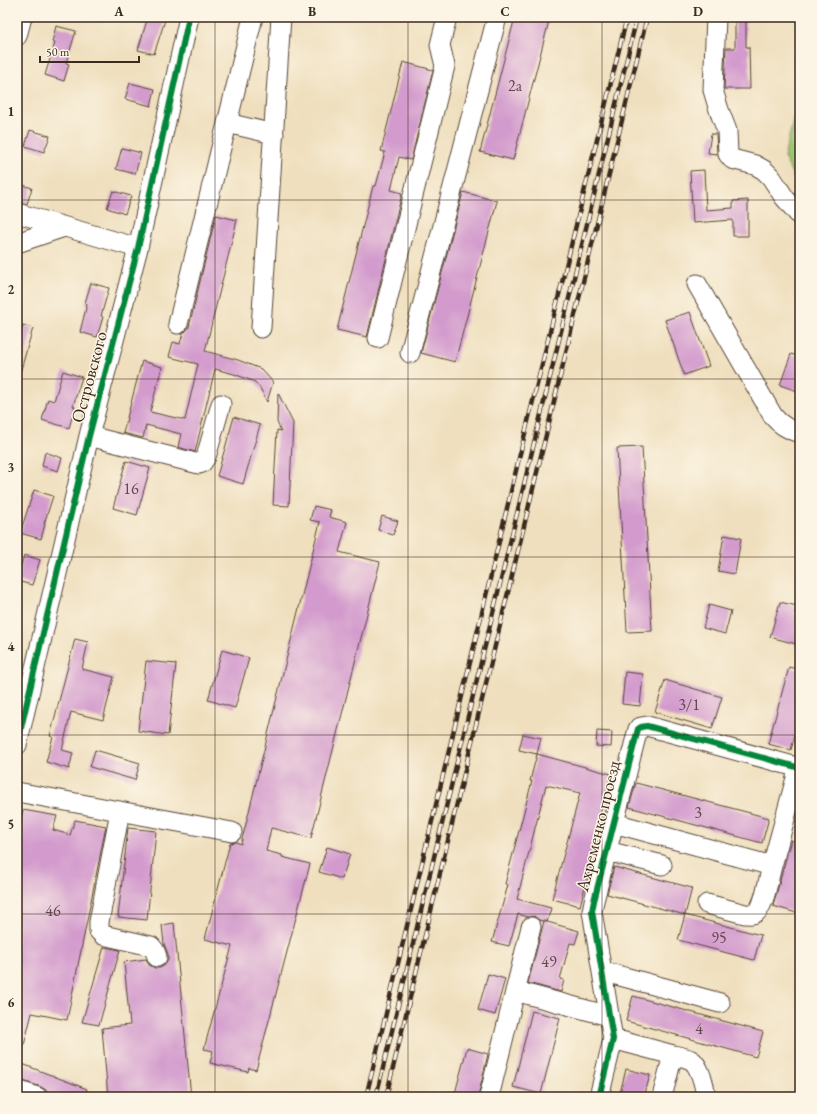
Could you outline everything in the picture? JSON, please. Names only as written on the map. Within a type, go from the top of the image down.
[{"type":"street","points":[[17,36],[22,17]]},
{"type":"street","name":"Островского","points":[[17,745],[89,436],[138,248],[189,17]]},
{"type":"street","points":[[178,324],[253,17]]},
{"type":"street","points":[[261,328],[281,17]]},
{"type":"street","points":[[378,338],[445,66],[440,44],[447,17]]},
{"type":"street","points":[[410,353],[497,17]]},
{"type":"street","points":[[716,17],[713,90],[727,131],[729,157],[755,165],[764,170],[800,216]]},
{"type":"street","points":[[227,122],[274,134]]},
{"type":"street","points":[[17,213],[138,248]]},
{"type":"street","points":[[17,243],[64,227]]},
{"type":"street","points":[[697,284],[773,416],[786,428],[800,433]]},
{"type":"street","points":[[89,436],[199,464],[202,463],[206,457],[221,404]]},
{"type":"street","name":"Ахременко проезд","points":[[599,1097],[613,1039],[592,910],[637,732],[641,727],[648,726],[799,767]]},
{"type":"street","points":[[707,904],[745,914],[756,913],[762,904],[799,767]]},
{"type":"street","points":[[17,792],[232,832]]},
{"type":"street","points":[[120,811],[99,922],[99,931],[103,935],[152,946],[157,957]]},
{"type":"street","points":[[614,823],[772,866]]},
{"type":"street","points":[[607,851],[662,864]]},
{"type":"street","points":[[489,1097],[531,927]]},
{"type":"street","points":[[602,971],[720,1003]]},
{"type":"street","points":[[515,991],[609,1016]]},
{"type":"street","points":[[613,1039],[690,1060],[696,1064],[705,1087],[705,1097]]},
{"type":"street","points":[[662,1097],[673,1055]]},
{"type":"street","points":[[17,1090],[37,1097]]},
{"type":"green space","points":[[800,85],[800,190],[784,157],[797,105]]},
{"type":"building","points":[[148,17],[166,17],[154,54],[138,50]]},
{"type":"building","points":[[515,17],[550,17],[513,160],[480,152]]},
{"type":"building","points":[[735,17],[746,17],[746,47],[749,47],[750,89],[724,89],[726,48],[735,48]]},
{"type":"building","points":[[56,26],[76,31],[66,63],[69,64],[64,81],[45,75],[55,43],[52,42]]},
{"type":"building","points":[[403,62],[433,70],[411,160],[399,157],[391,190],[402,193],[367,337],[337,330],[373,186],[376,186],[385,152],[381,151]]},
{"type":"building","points":[[130,83],[155,89],[151,106],[125,99]]},
{"type":"building","points":[[30,130],[50,136],[44,152],[25,146]]},
{"type":"building","points":[[711,134],[716,134],[717,154],[708,153]]},
{"type":"building","points":[[122,148],[141,153],[135,174],[116,169]]},
{"type":"building","points":[[704,170],[706,210],[733,208],[733,201],[748,200],[748,236],[733,236],[733,220],[693,223],[690,171]]},
{"type":"building","points":[[17,183],[32,188],[27,204],[17,201]]},
{"type":"building","points":[[113,191],[131,196],[125,214],[107,208]]},
{"type":"building","points":[[463,192],[497,201],[455,362],[421,353]]},
{"type":"building","points":[[216,215],[237,220],[205,351],[238,360],[261,369],[273,382],[267,402],[260,388],[255,382],[215,369],[195,452],[178,447],[181,434],[146,425],[143,438],[123,433],[142,361],[162,367],[150,412],[185,420],[198,364],[169,357],[173,342],[180,344],[183,333],[189,327]]},
{"type":"building","points":[[91,283],[109,288],[97,337],[80,332],[87,304],[85,303]]},
{"type":"building","points":[[690,312],[709,366],[684,375],[665,320]]},
{"type":"building","points":[[23,325],[33,328],[20,373],[17,373],[17,345]]},
{"type":"building","points":[[791,354],[800,357],[800,392],[780,385]]},
{"type":"building","points":[[63,371],[82,377],[73,406],[75,407],[69,428],[42,420],[48,399],[54,401]]},
{"type":"building","points":[[278,393],[293,423],[289,506],[273,505],[277,430],[281,431],[277,422]]},
{"type":"building","points":[[234,417],[260,425],[243,484],[217,476]]},
{"type":"building","points":[[642,447],[652,631],[627,632],[617,448]]},
{"type":"building","points":[[45,452],[62,458],[58,471],[42,466]]},
{"type":"building","points":[[126,461],[150,468],[137,515],[113,508]]},
{"type":"building","points":[[34,490],[53,496],[41,539],[20,533]]},
{"type":"building","points":[[314,506],[331,510],[329,517],[347,522],[339,552],[380,562],[311,838],[271,828],[266,851],[282,855],[282,857],[310,864],[256,1070],[249,1068],[248,1072],[210,1063],[213,1051],[204,1049],[232,946],[205,939],[230,843],[236,842],[241,844],[320,522],[310,520]]},
{"type":"building","points":[[382,516],[398,521],[393,535],[378,530]]},
{"type":"building","points":[[724,535],[741,538],[735,574],[718,571]]},
{"type":"building","points":[[24,555],[40,560],[32,585],[17,581]]},
{"type":"building","points":[[780,602],[797,606],[795,614],[800,615],[800,645],[770,637]]},
{"type":"building","points":[[709,605],[731,611],[725,634],[703,628]]},
{"type":"building","points":[[75,639],[88,642],[82,669],[114,677],[103,720],[71,712],[62,750],[73,753],[69,769],[46,762],[53,737],[50,736]]},
{"type":"building","points":[[222,650],[249,658],[235,708],[208,700]]},
{"type":"building","points":[[146,661],[176,664],[168,735],[138,731]]},
{"type":"building","points":[[789,667],[800,670],[800,716],[791,750],[768,744]]},
{"type":"building","points":[[625,672],[643,674],[640,706],[622,704]]},
{"type":"building","points":[[665,680],[722,697],[712,729],[655,712]]},
{"type":"building","points":[[597,731],[612,732],[611,747],[596,746]]},
{"type":"building","points":[[523,734],[541,738],[537,754],[519,750]]},
{"type":"building","points":[[95,750],[140,763],[135,780],[90,767]]},
{"type":"building","points":[[537,754],[611,774],[605,798],[608,799],[580,906],[552,899],[580,793],[546,785],[517,899],[551,908],[547,922],[539,920],[534,916],[528,917],[518,914],[509,946],[492,942],[508,885],[505,884],[532,781],[530,781]]},
{"type":"building","points":[[636,783],[769,818],[762,843],[629,807]]},
{"type":"building","points":[[23,810],[57,816],[53,830],[70,835],[75,820],[106,826],[67,1020],[32,1013],[21,1057],[17,1057],[17,841]]},
{"type":"building","points":[[128,828],[156,831],[147,920],[118,917]]},
{"type":"building","points":[[791,840],[800,843],[800,914],[773,906]]},
{"type":"building","points":[[327,847],[350,854],[342,879],[319,872]]},
{"type":"building","points":[[614,867],[692,888],[685,915],[607,894]]},
{"type":"building","points":[[685,915],[761,935],[754,960],[678,940]]},
{"type":"building","points":[[544,921],[579,931],[575,944],[570,943],[560,979],[564,980],[561,992],[528,983]]},
{"type":"building","points":[[174,923],[191,1097],[108,1097],[102,1028],[130,1025],[124,962],[146,959],[149,965],[155,968],[160,968],[165,965],[168,960],[168,954],[164,944],[162,925]]},
{"type":"building","points":[[104,947],[120,950],[99,1025],[82,1022]]},
{"type":"building","points":[[488,974],[505,979],[495,1015],[478,1010]]},
{"type":"building","points":[[633,996],[763,1032],[756,1057],[626,1021]]},
{"type":"building","points":[[532,1011],[560,1018],[541,1094],[513,1087]]},
{"type":"building","points":[[467,1048],[488,1054],[478,1097],[454,1097]]},
{"type":"building","points":[[17,1062],[87,1089],[84,1097],[48,1097],[46,1090],[41,1087],[17,1079]]},
{"type":"building","points":[[626,1069],[650,1075],[644,1097],[619,1097]]},
{"type":"railway","points":[[366,1097],[519,458],[627,17]]},
{"type":"railway","points":[[376,1097],[637,17]]},
{"type":"railway","points":[[386,1097],[647,17]]},
{"type":"cycle path","points":[[17,745],[89,436],[138,248],[189,17]]},
{"type":"cycle path","points":[[599,1097],[613,1039],[592,911],[638,729],[647,726],[800,768]]}]
